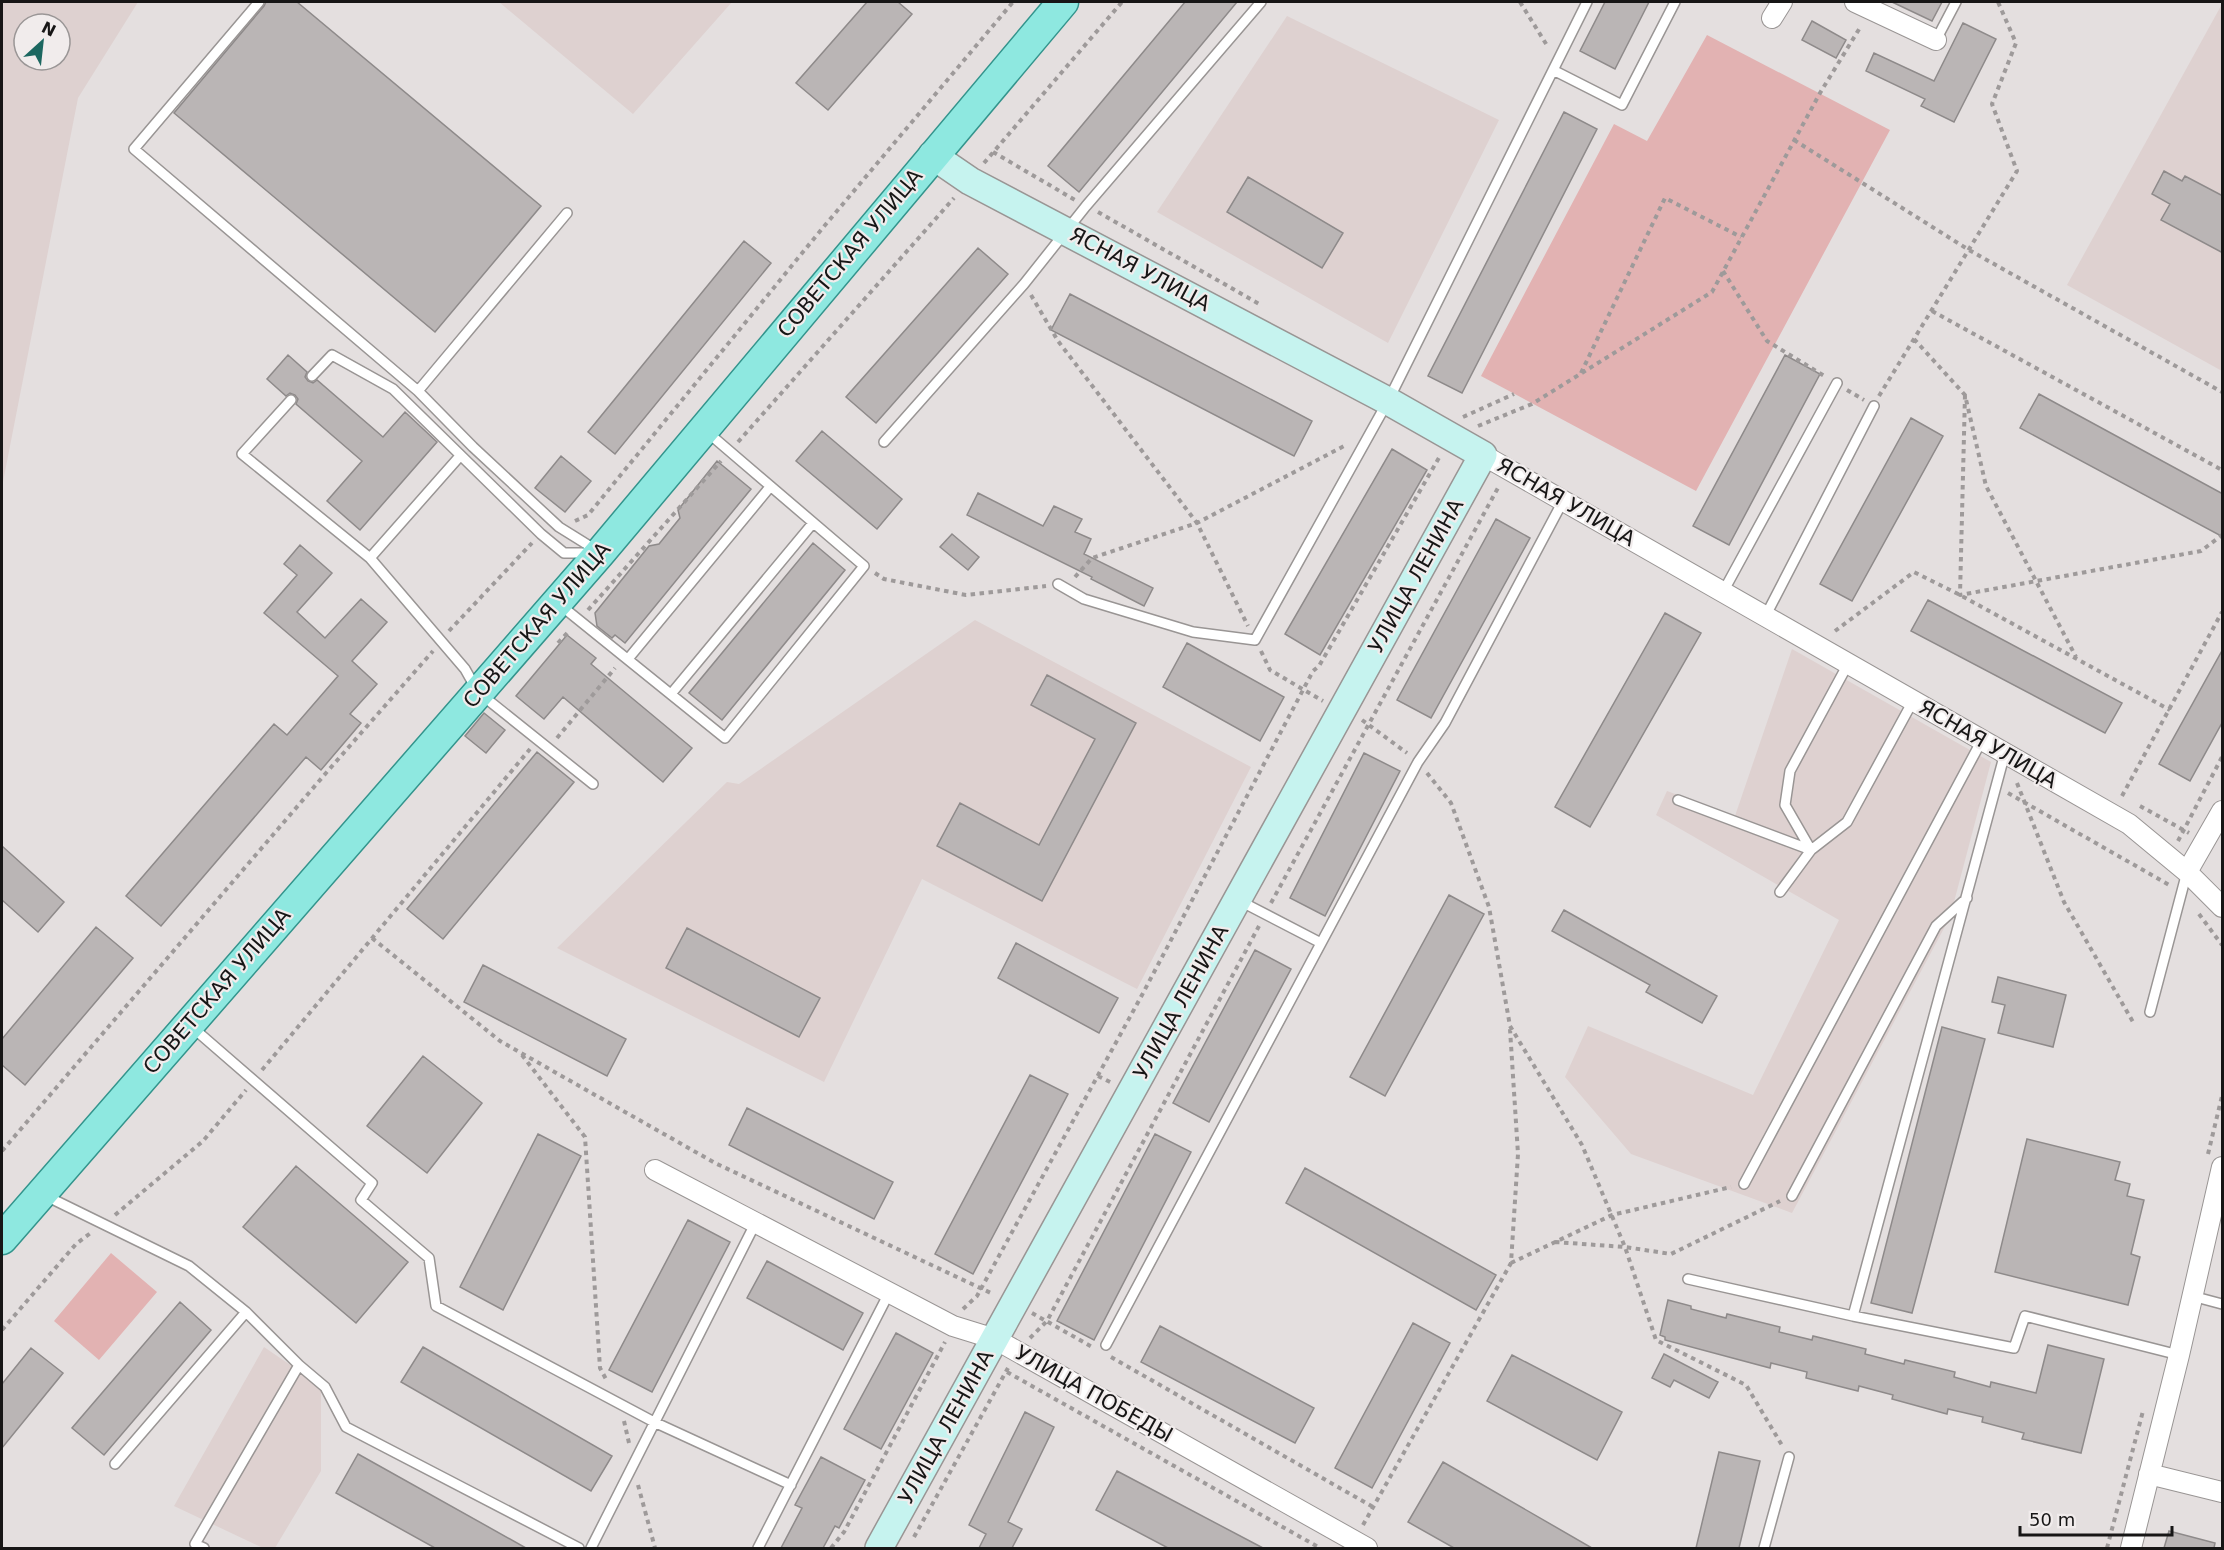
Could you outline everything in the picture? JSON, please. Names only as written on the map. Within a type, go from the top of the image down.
[{"type":"main road","name":"СОВЕТСКАЯ УЛИЦА","points":[[2,1239],[478,692],[568,611],[600,553],[1062,2]]},
{"type":"street","points":[[1863,5],[1936,40]]},
{"type":"street","name":"ЯСНАЯ УЛИЦА","points":[[932,155],[970,181],[1388,401],[1455,428],[1483,454],[1508,470],[2129,824],[2187,872],[2223,907]]},
{"type":"street","name":"УЛИЦА ЛЕНИНА","points":[[879,1548],[1001,1355],[1014,1305],[1483,454]]},
{"type":"street","points":[[2187,872],[2223,811]]},
{"type":"street","points":[[2131,1548],[2223,1167]]},
{"type":"street","name":"УЛИЦА ПОБЕДЫ","points":[[655,1170],[754,1224],[953,1326],[1001,1355],[1360,1545]]},
{"type":"street","points":[[2149,1474],[2223,1492]]},
{"type":"lane","points":[[259,2],[134,149],[418,391],[473,447],[559,527],[600,553]]},
{"type":"lane","points":[[884,442],[1024,284],[1086,206],[1261,2]]},
{"type":"lane","points":[[1058,584],[1084,599],[1193,632],[1255,640],[1388,401],[1587,2]]},
{"type":"lane","points":[[1555,65],[1622,105],[1675,2]]},
{"type":"lane","points":[[1936,40],[1956,2]]},
{"type":"lane","points":[[418,391],[567,213]]},
{"type":"lane","points":[[312,376],[332,355],[393,389],[541,534],[564,553],[600,553]]},
{"type":"lane","points":[[1723,592],[1837,383]]},
{"type":"lane","points":[[291,400],[242,453],[370,558],[465,669],[478,692],[593,784]]},
{"type":"lane","points":[[1765,616],[1874,406]]},
{"type":"lane","points":[[568,611],[725,738],[864,566],[703,429]]},
{"type":"lane","points":[[370,558],[460,456]]},
{"type":"lane","points":[[627,658],[770,487]]},
{"type":"lane","points":[[1102,1348],[1418,762],[1445,723],[1563,501]]},
{"type":"lane","points":[[671,694],[813,523]]},
{"type":"lane","points":[[1811,850],[1785,805],[1790,771],[1848,664]]},
{"type":"lane","points":[[1780,892],[1811,850],[1847,822],[1913,701]]},
{"type":"lane","points":[[1744,1184],[1982,740]]},
{"type":"lane","points":[[1853,1316],[2005,753]]},
{"type":"lane","points":[[1678,800],[1811,850]]},
{"type":"lane","points":[[2150,1012],[2187,872]]},
{"type":"lane","points":[[1792,1196],[1936,926],[1967,898]]},
{"type":"lane","points":[[1237,900],[1322,943]]},
{"type":"lane","points":[[188,1024],[372,1182],[361,1200],[429,1258],[436,1306],[654,1422],[791,1485]]},
{"type":"lane","points":[[41,1193],[189,1266],[246,1312],[299,1365],[325,1387],[346,1426],[579,1548]]},
{"type":"lane","points":[[591,1548],[754,1224]]},
{"type":"lane","points":[[1688,1279],[1853,1316],[2014,1348],[2025,1316],[2179,1355]]},
{"type":"lane","points":[[758,1548],[889,1293]]},
{"type":"lane","points":[[2192,1296],[2223,1304]]},
{"type":"lane","points":[[115,1464],[246,1312]]},
{"type":"lane","points":[[204,1548],[195,1544],[299,1365]]},
{"type":"lane","points":[[1764,1548],[1789,1457]]},
{"type":"path","points":[[559,527],[588,515],[821,230],[1013,2]]},
{"type":"path","points":[[554,646],[568,611],[729,452],[970,181],[1122,2]]},
{"type":"path","points":[[1520,2],[1555,65]]},
{"type":"path","points":[[1723,271],[1767,341],[1874,406],[2017,171],[1992,104],[2016,44],[1998,2]]},
{"type":"path","points":[[1475,427],[1532,404],[1712,291],[1820,93],[1863,5]]},
{"type":"path","points":[[1794,140],[1969,249],[2223,392]]},
{"type":"path","points":[[1581,373],[1665,198],[1741,237]]},
{"type":"path","points":[[1024,284],[1058,341],[1197,523],[1270,670],[1302,691],[1369,724],[1418,762],[1451,803],[1489,907],[1510,1026],[1518,1154],[1511,1263],[1373,1507],[1360,1545]]},
{"type":"path","points":[[1932,311],[2223,470]]},
{"type":"path","points":[[1914,339],[1965,395],[1986,486],[2078,659]]},
{"type":"path","points":[[953,1326],[965,1305],[977,1296],[981,1289],[1142,995],[1312,671],[1319,666],[1455,428],[1514,394]]},
{"type":"path","points":[[1960,595],[1965,395]]},
{"type":"path","points":[[864,566],[884,579],[966,595],[1070,583],[1092,558],[1197,523],[1370,433]]},
{"type":"path","points":[[914,1538],[1001,1355],[1047,1321],[1265,914],[1508,470]]},
{"type":"path","points":[[2,1152],[441,640],[541,534]]},
{"type":"path","points":[[1960,595],[2201,551],[2223,535]]},
{"type":"path","points":[[1835,632],[1914,572],[2170,710]]},
{"type":"path","points":[[2122,796],[2223,612]]},
{"type":"path","points":[[549,748],[627,658]]},
{"type":"path","points":[[2,1330],[76,1244],[104,1225],[203,1141],[538,739]]},
{"type":"path","points":[[2005,753],[2064,902],[2133,1022]]},
{"type":"path","points":[[2162,881],[2183,830],[2223,757]]},
{"type":"path","points":[[1997,786],[2182,892],[2223,945]]},
{"type":"path","points":[[372,938],[500,1041],[714,1163],[1102,1348]]},
{"type":"path","points":[[1510,1026],[1582,1145],[1625,1247],[1656,1340],[1746,1385],[1789,1457]]},
{"type":"path","points":[[520,1052],[585,1137],[600,1368],[620,1404],[655,1548]]},
{"type":"path","points":[[1511,1263],[1612,1215],[1744,1184]]},
{"type":"path","points":[[1555,1242],[1625,1247],[1671,1254],[1792,1196]]},
{"type":"path","points":[[831,1548],[844,1532],[946,1340],[1001,1355],[1320,1548]]},
{"type":"path","points":[[1108,1356],[1373,1507]]},
{"type":"shaded area","points":[[2,2],[138,2],[78,98],[2,487]]},
{"type":"shaded area","points":[[499,2],[732,2],[633,114]]},
{"type":"shaded area","points":[[2222,4],[2222,371],[2067,285]]},
{"type":"shaded area","points":[[1287,16],[1499,120],[1388,343],[1157,212]]},
{"type":"shaded area","points":[[1707,35],[1890,130],[1696,491],[1481,376],[1614,124],[1647,141]]},
{"type":"shaded area","points":[[975,620],[1251,767],[1137,989],[922,879],[824,1082],[557,948],[727,782],[739,784]]},
{"type":"shaded area","points":[[1792,649],[1991,762],[1950,917],[1792,1213],[1631,1154],[1565,1077],[1588,1026],[1753,1095],[1839,920],[1656,815],[1667,791],[1735,816]]},
{"type":"shaded area","points":[[111,1253],[157,1292],[99,1360],[54,1321]]},
{"type":"shaded area","points":[[264,1347],[321,1386],[321,1471],[275,1548],[263,1548],[174,1506]]},
{"type":"building","points":[[266,2],[297,2],[541,206],[435,332],[174,113]]},
{"type":"building","points":[[867,2],[898,2],[912,14],[828,110],[796,83]]},
{"type":"building","points":[[1185,2],[1237,2],[1079,192],[1048,166]]},
{"type":"building","points":[[1605,2],[1649,2],[1615,69],[1580,51]]},
{"type":"building","points":[[1892,2],[1942,2],[1932,21]]},
{"type":"building","points":[[1812,21],[1846,40],[1836,58],[1802,40]]},
{"type":"building","points":[[1963,23],[1996,39],[1954,122],[1921,106],[1925,99],[1866,71],[1874,53],[1934,81]]},
{"type":"building","points":[[1564,112],[1597,129],[1462,393],[1428,376]]},
{"type":"building","points":[[2164,171],[2182,181],[2185,176],[2223,196],[2223,253],[2161,220],[2170,204],[2152,194]]},
{"type":"building","points":[[1248,177],[1343,233],[1322,268],[1227,212]]},
{"type":"building","points":[[744,241],[771,263],[615,454],[588,432]]},
{"type":"building","points":[[978,248],[1008,274],[876,423],[846,397]]},
{"type":"building","points":[[1070,294],[1312,421],[1294,456],[1051,330]]},
{"type":"building","points":[[288,355],[307,372],[305,377],[308,381],[313,383],[317,380],[383,437],[405,412],[437,442],[360,530],[327,501],[362,461],[296,404],[298,399],[295,395],[290,393],[286,396],[267,379]]},
{"type":"building","points":[[1785,355],[1820,374],[1729,545],[1693,526]]},
{"type":"building","points":[[2039,394],[2223,494],[2223,537],[2020,428]]},
{"type":"building","points":[[1911,418],[1943,436],[1852,601],[1820,584]]},
{"type":"building","points":[[822,431],[902,499],[877,529],[796,461]]},
{"type":"building","points":[[1392,449],[1427,470],[1320,655],[1285,634]]},
{"type":"building","points":[[561,456],[591,481],[565,512],[535,488]]},
{"type":"building","points":[[717,461],[751,489],[625,643],[615,635],[612,638],[597,626],[595,613],[649,546],[659,544],[680,518],[678,510]]},
{"type":"building","points":[[978,493],[1043,526],[1054,506],[1082,519],[1075,532],[1091,539],[1084,554],[1153,588],[1144,606],[1091,579],[1092,577],[967,515]]},
{"type":"building","points":[[1496,519],[1530,538],[1431,718],[1397,700]]},
{"type":"building","points":[[952,534],[979,557],[968,570],[940,547]]},
{"type":"building","points":[[813,543],[845,570],[722,720],[689,693]]},
{"type":"building","points":[[300,545],[332,573],[297,612],[325,638],[361,599],[387,622],[352,661],[377,684],[350,714],[361,723],[321,770],[306,757],[161,926],[126,896],[274,724],[287,735],[338,676],[264,613],[297,575],[284,564]]},
{"type":"building","points":[[1928,600],[2122,703],[2105,733],[1911,631]]},
{"type":"building","points":[[1665,613],[1701,633],[1590,827],[1555,807]]},
{"type":"building","points":[[567,635],[596,658],[591,664],[692,748],[663,782],[563,697],[544,719],[516,696]]},
{"type":"building","points":[[1187,643],[1284,697],[1260,741],[1163,687]]},
{"type":"building","points":[[2223,649],[2223,721],[2190,781],[2159,764]]},
{"type":"building","points":[[1047,675],[1136,723],[1042,901],[937,846],[960,803],[1039,845],[1095,739],[1031,705]]},
{"type":"building","points":[[484,713],[505,730],[486,753],[465,736]]},
{"type":"building","points":[[537,752],[574,782],[443,939],[407,909]]},
{"type":"building","points":[[1364,753],[1400,771],[1325,916],[1290,898]]},
{"type":"building","points":[[2,846],[64,902],[38,932],[2,900]]},
{"type":"building","points":[[1449,895],[1484,914],[1385,1096],[1350,1077]]},
{"type":"building","points":[[1564,910],[1717,996],[1702,1023],[1646,992],[1650,985],[1552,931]]},
{"type":"building","points":[[96,927],[133,958],[25,1085],[2,1065],[2,1039]]},
{"type":"building","points":[[687,928],[820,998],[799,1037],[666,968]]},
{"type":"building","points":[[1016,943],[1118,998],[1099,1033],[998,978]]},
{"type":"building","points":[[1255,950],[1291,969],[1209,1122],[1173,1103]]},
{"type":"building","points":[[483,965],[626,1039],[607,1076],[464,1002]]},
{"type":"building","points":[[1998,977],[2066,995],[2053,1047],[1998,1033],[2005,1005],[1992,1002]]},
{"type":"building","points":[[1942,1027],[1985,1039],[1912,1313],[1871,1303]]},
{"type":"building","points":[[423,1056],[482,1103],[427,1173],[367,1126]]},
{"type":"building","points":[[1030,1075],[1068,1094],[973,1274],[935,1254]]},
{"type":"building","points":[[747,1108],[893,1182],[874,1219],[729,1145]]},
{"type":"building","points":[[538,1134],[581,1156],[503,1310],[460,1287]]},
{"type":"building","points":[[1155,1134],[1191,1152],[1094,1340],[1057,1321]]},
{"type":"building","points":[[2027,1139],[2120,1162],[2115,1180],[2130,1184],[2127,1196],[2144,1200],[2131,1254],[2140,1257],[2128,1305],[1995,1272]]},
{"type":"building","points":[[296,1166],[408,1262],[356,1323],[243,1227]]},
{"type":"building","points":[[1305,1168],[1496,1275],[1476,1310],[1286,1203]]},
{"type":"building","points":[[688,1220],[730,1242],[652,1392],[609,1370]]},
{"type":"building","points":[[767,1261],[863,1313],[843,1350],[747,1298]]},
{"type":"building","points":[[1668,1300],[1726,1318],[1727,1314],[1780,1327],[1779,1332],[1812,1340],[1813,1336],[1866,1349],[1865,1354],[1904,1364],[1905,1360],[1955,1372],[1954,1377],[1990,1387],[1991,1382],[2036,1393],[2048,1345],[2104,1359],[2081,1453],[2022,1439],[2024,1433],[1982,1422],[1983,1417],[1948,1409],[1947,1414],[1892,1399],[1893,1395],[1859,1386],[1858,1391],[1806,1378],[1807,1372],[1771,1363],[1770,1368],[1665,1340],[1665,1337],[1660,1335]]},
{"type":"building","points":[[180,1302],[211,1330],[104,1455],[72,1428]]},
{"type":"building","points":[[1413,1323],[1450,1343],[1372,1488],[1335,1468]]},
{"type":"building","points":[[1160,1326],[1314,1408],[1295,1443],[1141,1362]]},
{"type":"building","points":[[896,1333],[933,1353],[881,1449],[844,1429]]},
{"type":"building","points":[[423,1347],[612,1456],[591,1491],[401,1382]]},
{"type":"building","points":[[31,1348],[63,1373],[2,1448],[2,1384]]},
{"type":"building","points":[[1664,1354],[1718,1382],[1709,1398],[1674,1380],[1670,1387],[1652,1378]]},
{"type":"building","points":[[1512,1355],[1622,1412],[1597,1460],[1487,1401]]},
{"type":"building","points":[[1025,1412],[1054,1427],[1008,1522],[1022,1529],[1012,1548],[979,1548],[986,1534],[969,1525]]},
{"type":"building","points":[[1719,1452],[1760,1461],[1739,1548],[1696,1548]]},
{"type":"building","points":[[358,1454],[526,1548],[435,1548],[336,1493]]},
{"type":"building","points":[[821,1457],[865,1480],[839,1528],[835,1526],[823,1548],[781,1548],[802,1508],[795,1505]]},
{"type":"building","points":[[1443,1462],[1592,1548],[1454,1548],[1408,1522]]},
{"type":"building","points":[[1117,1471],[1263,1548],[1168,1548],[1096,1510]]},
{"type":"building","points":[[2169,1531],[2215,1543],[2214,1548],[2164,1548]]}]
